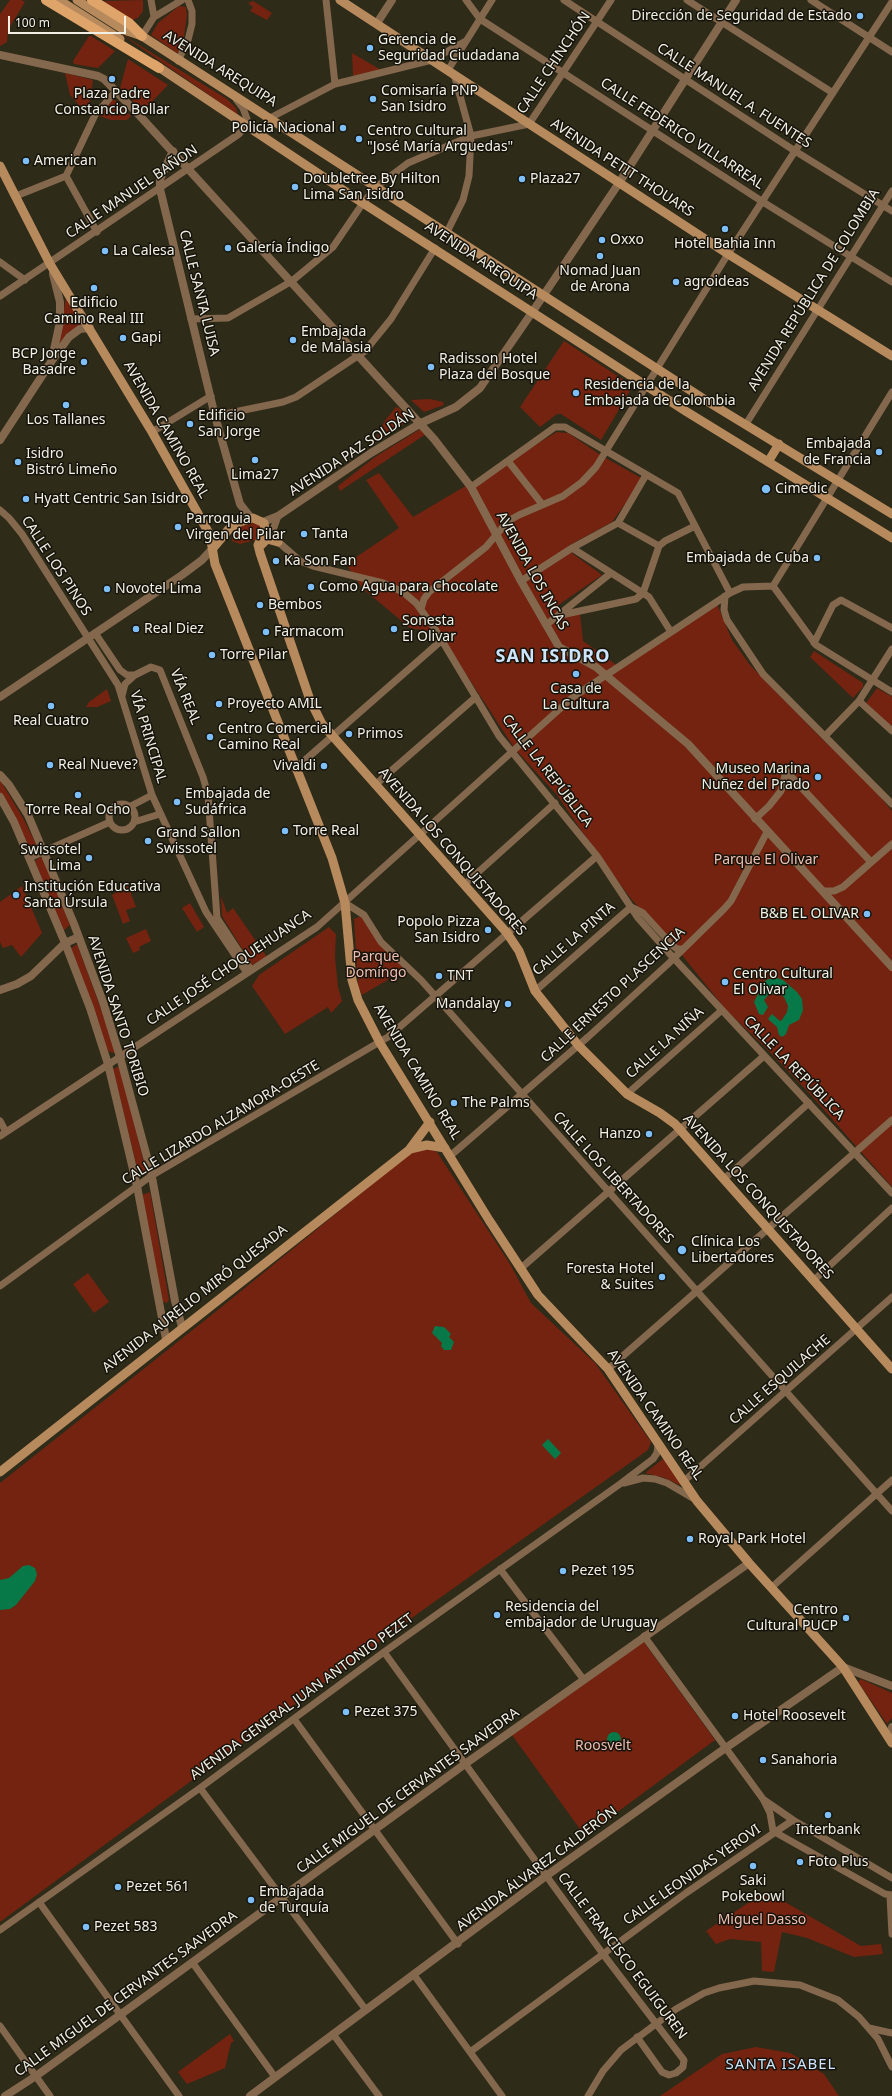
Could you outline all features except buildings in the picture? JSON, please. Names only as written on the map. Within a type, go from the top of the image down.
[{"type":"main road","points":[[46,0],[159,68]]},
{"type":"main road","name":"AVENIDA AREQUIPA","points":[[59,0],[130,45],[159,68],[363,203],[768,462],[891,535]]},
{"type":"main road","name":"AVENIDA AREQUIPA","points":[[77,0],[124,30],[142,36],[178,61],[270,118],[657,368],[779,444],[835,484],[892,514]]},
{"type":"main road","points":[[92,0],[129,23],[142,36]]},
{"type":"main road","name":"AVENIDA PETIT THOUARS","points":[[340,0],[728,254],[892,356]]},
{"type":"main road","name":"AVENIDA CAMINO REAL","points":[[0,166],[50,264],[152,432],[210,535],[214,564],[332,858],[344,903],[352,980],[358,1000],[380,1043],[520,1269],[548,1306],[608,1369],[658,1445],[697,1500],[749,1563],[843,1667],[890,1741]]},
{"type":"main road","points":[[768,462],[779,444]]},
{"type":"main road","points":[[213,548],[229,529],[251,518],[257,518],[263,522],[265,529],[259,544],[259,549]]},
{"type":"main road","points":[[259,549],[266,540],[272,539],[278,542]]},
{"type":"main road","name":"AVENIDA LOS CONQUISTADORES","points":[[259,549],[310,700],[322,724],[507,933],[519,950],[535,991],[578,1045],[612,1082],[627,1094],[667,1118],[680,1129],[892,1369]]},
{"type":"main road","name":"AVENIDA AURELIO MIRÓ QUESADA","points":[[0,1472],[166,1339],[409,1150],[430,1122]]},
{"type":"main road","name":"AVENIDA AURELIO MIRÓ QUESADA","points":[[409,1150],[427,1146],[445,1148]]},
{"type":"street","points":[[151,0],[154,17]]},
{"type":"street","points":[[142,36],[154,17],[182,0]]},
{"type":"street","points":[[178,61],[188,40],[192,24],[191,7],[188,0]]},
{"type":"street","points":[[326,0],[335,84]]},
{"type":"street","points":[[377,23],[392,0]]},
{"type":"street","name":"CALLE FEDERICO VILLARREAL","points":[[466,0],[480,19],[763,202],[892,282]]},
{"type":"street","points":[[447,232],[468,186],[471,136],[451,72],[464,42],[492,0]]},
{"type":"street","name":"CALLE MANUEL A. FUENTES","points":[[564,0],[795,151],[892,211]]},
{"type":"street","name":"CALLE CHINCHÓN","points":[[191,319],[228,318],[292,281],[333,247],[363,203],[376,187],[408,163],[471,136],[530,124],[611,0]]},
{"type":"street","points":[[687,0],[833,93]]},
{"type":"street","name":"AVENIDA PAZ SOLDÁN","points":[[263,522],[278,516],[371,453],[421,423],[456,406],[480,388],[545,295],[619,183],[736,0]]},
{"type":"street","points":[[812,0],[892,52]]},
{"type":"street","points":[[421,609],[424,599],[429,592],[486,547],[513,518],[562,496],[592,474],[728,254],[892,2]]},
{"type":"street","points":[[270,118],[335,84],[432,60],[464,42]]},
{"type":"street","points":[[0,56],[98,76],[104,79],[173,151]]},
{"type":"street","points":[[16,196],[66,176],[95,115],[115,92]]},
{"type":"street","points":[[232,94],[245,113],[246,126]]},
{"type":"street","name":"CALLE MANUEL BAÑON","points":[[0,296],[50,264],[237,136],[246,126]]},
{"type":"street","name":"AVENIDA LOS INCAS","points":[[173,151],[421,423],[471,487],[521,581],[562,650],[592,664],[688,744],[892,967]]},
{"type":"street","name":"CALLE SANTA LUISA","points":[[173,151],[160,180],[160,189],[215,416],[240,504],[251,518]]},
{"type":"street","points":[[66,176],[97,232]]},
{"type":"street","name":"AVENIDA REPÚBLICA DE COLOMBIA","points":[[746,424],[817,308],[892,191]]},
{"type":"street","points":[[215,416],[284,402],[296,397],[359,355],[371,345],[391,319],[435,248]]},
{"type":"street","points":[[0,262],[25,280]]},
{"type":"street","points":[[50,264],[60,302],[58,336],[51,362]]},
{"type":"street","points":[[0,440],[69,337],[80,329],[90,328]]},
{"type":"street","points":[[892,392],[773,586],[814,643],[892,692]]},
{"type":"street","points":[[152,432],[211,396]]},
{"type":"street","points":[[471,487],[555,427],[561,426],[678,493],[696,526],[728,594],[724,610],[727,620],[754,661],[774,685],[892,804]]},
{"type":"street","points":[[508,461],[542,504]]},
{"type":"street","points":[[521,581],[572,548],[618,523],[646,475]]},
{"type":"street","name":"CALLE LOS PINOS","points":[[0,510],[9,518],[22,534],[91,636]]},
{"type":"street","points":[[278,516],[273,530],[278,542]]},
{"type":"street","points":[[618,523],[659,546]]},
{"type":"street","points":[[561,615],[636,599],[643,593],[659,546],[665,541],[696,526]]},
{"type":"street","name":"CALLE LA REPÚBLICA","points":[[278,542],[300,560],[313,566],[388,586],[410,598],[421,609],[442,640],[499,736],[597,856],[638,918],[764,1056],[856,1152],[892,1193]]},
{"type":"street","points":[[0,697],[187,572],[202,560],[213,548]]},
{"type":"street","points":[[572,548],[643,593],[653,602],[671,632]]},
{"type":"street","points":[[546,625],[561,615],[611,573]]},
{"type":"street","name":"CALLE JOSÉ CHOQUEHUANCA","points":[[3,1134],[295,942],[344,903],[513,753],[566,703],[728,594],[743,587],[773,586]]},
{"type":"street","points":[[814,643],[833,605],[841,600],[892,628]]},
{"type":"street","points":[[91,636],[120,670],[127,675],[135,675]]},
{"type":"street","name":"VÍA PRINCIPAL","points":[[91,636],[123,698],[152,795],[202,905],[249,971]]},
{"type":"street","points":[[296,768],[442,640]]},
{"type":"street","points":[[825,736],[859,701],[892,649]]},
{"type":"street","name":"VÍA REAL","points":[[135,675],[151,667],[160,670],[203,777],[209,803],[216,902],[219,922],[249,971]]},
{"type":"street","points":[[123,698],[125,684],[135,675]]},
{"type":"street","points":[[375,785],[476,697]]},
{"type":"street","points":[[859,701],[892,731]]},
{"type":"street","points":[[756,819],[770,806],[781,791],[786,771],[871,862]]},
{"type":"street","name":"AVENIDA SANTO TORIBIO","points":[[0,775],[21,802],[43,851],[79,937],[120,1057],[152,1176],[175,1301],[182,1327]]},
{"type":"street","points":[[129,807],[152,795]]},
{"type":"street","name":"AVENIDA SANTO TORIBIO","points":[[0,797],[14,822],[65,943],[90,1008],[108,1064],[138,1186],[166,1339]]},
{"type":"street","points":[[465,884],[555,803]]},
{"type":"street","points":[[134,822],[134,814],[129,807],[121,805],[114,807],[109,814],[110,822],[119,830],[128,829],[134,822],[160,814]]},
{"type":"street","points":[[29,858],[110,822]]},
{"type":"street","name":"CALLE ERNESTO PLASCENCIA","points":[[450,1156],[522,1095],[674,958],[731,901],[767,832]]},
{"type":"street","points":[[824,892],[834,891],[843,887],[892,844]]},
{"type":"street","name":"CALLE LIZARDO ALZAMORA-OESTE","points":[[0,1286],[152,1176],[380,1043],[436,997],[507,933],[597,856]]},
{"type":"street","points":[[202,905],[209,908],[216,902]]},
{"type":"street","name":"CALLE LOS LIBERTADORES","points":[[344,903],[364,915],[381,942],[421,980],[892,1511]]},
{"type":"street","name":"CALLE LA REPÚBLICA","points":[[631,907],[643,914],[673,946],[683,948]]},
{"type":"street","name":"CALLE LA PINTA","points":[[535,991],[631,907]]},
{"type":"street","points":[[0,990],[17,984],[31,976],[65,943],[79,937]]},
{"type":"street","name":"CALLE LA NIÑA","points":[[627,1094],[722,1010]]},
{"type":"street","points":[[520,1269],[764,1056]]},
{"type":"street","points":[[724,1179],[809,1103]]},
{"type":"street","points":[[608,1369],[892,1120]]},
{"type":"street","points":[[0,1121],[3,1134]]},
{"type":"street","points":[[814,1280],[892,1208]]},
{"type":"street","name":"CALLE ESQUILACHE","points":[[684,1481],[786,1393],[892,1297]]},
{"type":"street","points":[[160,1305],[166,1308],[175,1301]]},
{"type":"street","name":"AVENIDA GENERAL JUAN ANTONIO PEZET","points":[[0,1930],[200,1788],[384,1652],[620,1484],[653,1459],[657,1453],[658,1445]]},
{"type":"street","name":"AVENIDA GENERAL JUAN ANTONIO PEZET","points":[[620,1484],[643,1478],[655,1479],[667,1483],[697,1500]]},
{"type":"street","points":[[772,1587],[892,1480]]},
{"type":"street","name":"CALLE MIGUEL DE CERVANTES SAAVEDRA","points":[[5,2096],[36,2076],[192,1962],[376,1831],[465,1764],[749,1563]]},
{"type":"street","points":[[500,1569],[584,1680]]},
{"type":"street","points":[[644,1636],[763,1799],[770,1814],[771,1829],[775,1833],[891,1895],[892,1934]]},
{"type":"street","name":"CALLE FRANCISCO EGUIGUREN","points":[[384,1652],[546,1876],[684,2060],[683,2067],[676,2073],[669,2075],[662,2072],[637,2037]]},
{"type":"street","points":[[843,1667],[892,1686]]},
{"type":"street","name":"AVENIDA ÁLVAREZ CALDERÓN","points":[[250,2096],[458,1944],[546,1876],[725,1748],[843,1667]]},
{"type":"street","points":[[294,1719],[458,1944]]},
{"type":"street","points":[[890,1741],[892,1727]]},
{"type":"street","points":[[200,1788],[366,2010]]},
{"type":"street","points":[[763,1799],[793,1820],[892,1878]]},
{"type":"street","name":"CALLE LEONIDAS YEROVI","points":[[470,2052],[686,1893],[793,1820]]},
{"type":"street","points":[[39,1902],[179,2096]]},
{"type":"street","points":[[192,1962],[275,2077]]},
{"type":"street","points":[[414,1975],[502,2096]]},
{"type":"street","points":[[588,2096],[610,2061],[637,2037],[676,2009],[704,1993],[736,1983],[771,1981],[800,1985],[838,2000],[859,2016],[878,2039],[892,2067]]},
{"type":"street","points":[[0,2026],[50,2096]]},
{"type":"street","points":[[869,2028],[892,2033]]},
{"type":"street","points":[[333,2034],[379,2096]]},
{"type":"green space","points":[[10,0],[21,0],[25,2],[8,30],[7,42],[0,46],[0,14]]},
{"type":"green space","points":[[143,0],[143,11],[138,18],[132,20],[103,1]]},
{"type":"green space","points":[[253,1],[272,13],[267,20],[250,11],[253,7],[248,3]]},
{"type":"green space","points":[[179,6],[186,7],[187,15],[184,36],[180,51],[177,53],[151,35],[158,23]]},
{"type":"green space","points":[[118,32],[227,99],[236,108],[238,115]]},
{"type":"green space","points":[[89,36],[115,51],[98,68],[74,64],[73,61]]},
{"type":"green space","points":[[352,53],[381,70],[353,76]]},
{"type":"green space","points":[[128,59],[168,85],[143,111],[120,88]]},
{"type":"green space","points":[[65,73],[93,80],[88,111],[84,111],[70,95]]},
{"type":"green space","points":[[112,100],[115,100],[131,116],[127,120],[111,120],[99,116]]},
{"type":"green space","points":[[66,296],[81,325],[69,332],[59,345]]},
{"type":"green space","points":[[564,341],[630,384],[631,389],[601,440],[561,414],[557,414],[540,427],[520,407]]},
{"type":"green space","points":[[430,399],[443,402],[444,405],[424,412],[411,400]]},
{"type":"green space","points":[[396,407],[399,408],[409,420],[374,444],[384,422]]},
{"type":"green space","points":[[422,428],[426,434],[340,491],[338,486],[375,457]]},
{"type":"green space","name":"Parque El Olivar","points":[[557,432],[568,433],[602,456],[643,479],[612,522],[568,546],[573,554],[602,575],[554,608],[561,614],[580,614],[583,641],[619,667],[717,604],[732,640],[750,665],[821,738],[867,781],[892,811],[892,1187],[810,1094],[766,1048],[727,1011],[673,944],[632,900],[601,859],[557,795],[515,749],[439,633],[410,628],[362,588],[346,564],[399,528],[366,480],[379,473],[413,517]]},
{"type":"green space","points":[[252,523],[258,524],[263,528],[259,539],[240,544],[232,541],[232,533],[239,527]]},
{"type":"green space","points":[[814,651],[863,683],[863,687],[853,698],[810,657]]},
{"type":"green space","points":[[877,688],[892,697],[892,727],[866,703]]},
{"type":"green space","points":[[107,689],[111,701],[97,707],[86,707],[89,702]]},
{"type":"green space","points":[[0,780],[23,818],[36,844],[34,849],[30,849],[16,820],[0,796]]},
{"type":"green space","points":[[40,857],[43,859],[70,925],[63,931],[35,861]]},
{"type":"green space","points":[[22,886],[42,933],[21,957],[12,945],[3,948],[0,942],[0,902]]},
{"type":"green space","points":[[128,886],[136,907],[126,910],[130,921],[123,924],[112,895]]},
{"type":"green space","points":[[221,896],[227,913],[233,908],[267,957],[252,965],[222,916]]},
{"type":"green space","points":[[190,903],[204,927],[197,932],[182,908]]},
{"type":"green space","name":"Parque Domíngo","points":[[361,916],[406,969],[362,995],[358,986],[354,919]]},
{"type":"green space","points":[[329,927],[336,934],[335,957],[338,987],[342,1001],[331,1013],[328,1007],[285,1034],[252,986],[259,975]]},
{"type":"green space","points":[[146,929],[151,941],[139,947],[140,950],[133,953],[126,938]]},
{"type":"green space","points":[[77,944],[116,1050],[113,1053],[108,1051],[69,950]]},
{"type":"green space","points":[[120,1066],[146,1172],[139,1176],[113,1069]]},
{"type":"green space","points":[[429,1149],[437,1152],[510,1264],[531,1303],[595,1363],[651,1442],[648,1450],[420,1612],[0,1922],[0,1483],[219,1309],[413,1151]]},
{"type":"green space","points":[[150,1192],[169,1300],[167,1303],[160,1301],[142,1195]]},
{"type":"green space","points":[[88,1273],[109,1302],[94,1313],[73,1284]]},
{"type":"green space","points":[[664,1458],[681,1484],[679,1485],[665,1478],[645,1473]]},
{"type":"green space","name":"Roosvelt","points":[[643,1641],[715,1740],[585,1836],[512,1735]]},
{"type":"green space","points":[[861,1679],[892,1693],[892,1718],[887,1724],[858,1682]]},
{"type":"green space","name":"Miguel Dasso","points":[[766,1891],[861,1946],[881,1944],[883,1954],[854,1957],[807,1938],[782,1932],[774,1972],[762,1971],[761,1942],[730,1939],[716,1944],[706,1931]]},
{"type":"green space","points":[[230,2034],[234,2041],[231,2043],[225,2068],[187,2084],[178,2072]]},
{"type":"green space","points":[[756,2047],[790,2053],[824,2074],[839,2096],[660,2096],[722,2054]]},
{"type":"shaded area","points":[[777,978],[783,980],[797,992],[802,999],[803,1010],[799,1020],[789,1025],[786,1034],[782,1037],[779,1035],[777,1027],[768,1019],[772,1014],[780,1021],[782,1020],[787,1012],[788,1006],[784,997],[778,993],[768,995],[764,1000],[768,1007],[763,1015],[759,1014],[754,1002],[764,982],[768,979]]},
{"type":"shaded area","points":[[435,1326],[444,1327],[451,1334],[449,1337],[454,1342],[451,1350],[444,1350],[441,1346],[442,1343],[432,1333]]},
{"type":"shaded area","points":[[548,1439],[561,1453],[555,1459],[542,1445]]},
{"type":"shaded area","points":[[29,1565],[35,1568],[37,1574],[35,1581],[16,1605],[10,1609],[0,1610],[0,1580],[9,1578],[23,1566]]},
{"type":"shaded area","points":[[614,1732],[619,1734],[621,1739],[619,1744],[614,1746],[609,1744],[607,1739],[609,1734]]},
{"type":"place","name":"Dirección de Seguridad de Estado","points":[[860,16]]},
{"type":"place","name":"Gerencia de Seguridad Ciudadana","points":[[370,48]]},
{"type":"place","name":"Plaza Padre Constancio Bollar","points":[[112,79]]},
{"type":"place","name":"Comisaría PNP San Isidro","points":[[373,99]]},
{"type":"place","name":"Policía Nacional","points":[[343,128]]},
{"type":"place","name":"Centro Cultural \"José María Arguedas\"","points":[[359,139]]},
{"type":"place","name":"American","points":[[26,161]]},
{"type":"place","name":"Plaza27","points":[[522,179]]},
{"type":"place","name":"Doubletree By Hilton Lima San Isidro","points":[[295,187]]},
{"type":"place","name":"Hotel Bahia Inn","points":[[725,229]]},
{"type":"place","name":"Oxxo","points":[[602,240]]},
{"type":"place","name":"Galería Índigo","points":[[228,248]]},
{"type":"place","name":"La Calesa","points":[[105,251]]},
{"type":"place","name":"Nomad Juan de Arona","points":[[600,256]]},
{"type":"place","name":"agroideas","points":[[676,282]]},
{"type":"place","name":"Edificio Camino Real III","points":[[94,288]]},
{"type":"place","name":"Gapi","points":[[123,338]]},
{"type":"place","name":"Embajada de Malasia","points":[[293,340]]},
{"type":"place","name":"BCP Jorge Basadre","points":[[84,362]]},
{"type":"place","name":"Radisson Hotel Plaza del Bosque","points":[[431,367]]},
{"type":"place","name":"Residencia de la Embajada de Colombia","points":[[576,393]]},
{"type":"place","name":"Los Tallanes","points":[[66,405]]},
{"type":"place","name":"Edificio San Jorge","points":[[190,424]]},
{"type":"place","name":"Embajada de Francia","points":[[879,452]]},
{"type":"place","name":"Lima27","points":[[255,460]]},
{"type":"place","name":"Isidro Bistró Limeño","points":[[18,462]]},
{"type":"place","name":"Cimedic","points":[[766,489]]},
{"type":"place","name":"Hyatt Centric San Isidro","points":[[26,499]]},
{"type":"place","name":"Parroquia Virgen del Pilar","points":[[178,527]]},
{"type":"place","name":"Tanta","points":[[304,534]]},
{"type":"place","name":"Embajada de Cuba","points":[[817,558]]},
{"type":"place","name":"Ka Son Fan","points":[[276,561]]},
{"type":"place","name":"Como Agua para Chocolate","points":[[311,587]]},
{"type":"place","name":"Novotel Lima","points":[[107,589]]},
{"type":"place","name":"Bembos","points":[[260,605]]},
{"type":"place","name":"Real Diez","points":[[136,629]]},
{"type":"place","name":"Sonesta El Olivar","points":[[394,629]]},
{"type":"place","name":"Farmacom","points":[[266,632]]},
{"type":"place","name":"Torre Pilar","points":[[212,655]]},
{"type":"place","name":"Casa de La Cultura","points":[[576,674]]},
{"type":"place","name":"Proyecto AMIL","points":[[219,704]]},
{"type":"place","name":"Real Cuatro","points":[[51,706]]},
{"type":"place","name":"Primos","points":[[349,734]]},
{"type":"place","name":"Centro Comercial Camino Real","points":[[210,737]]},
{"type":"place","name":"Real Nueve?","points":[[50,765]]},
{"type":"place","name":"Vivaldi","points":[[324,766]]},
{"type":"place","name":"Museo Marina Nuñez del Prado","points":[[818,777]]},
{"type":"place","name":"Torre Real Ocho","points":[[78,795]]},
{"type":"place","name":"Embajada de Sudáfrica","points":[[177,802]]},
{"type":"place","name":"Torre Real","points":[[285,831]]},
{"type":"place","name":"Grand Sallon Swissotel","points":[[148,841]]},
{"type":"place","name":"Swissotel Lima","points":[[89,858]]},
{"type":"place","name":"Institución Educativa Santa Úrsula","points":[[16,895]]},
{"type":"place","name":"B&B EL OLIVAR","points":[[867,914]]},
{"type":"place","name":"Popolo Pizza San Isidro","points":[[488,930]]},
{"type":"place","name":"TNT","points":[[439,976]]},
{"type":"place","name":"Centro Cultural El Olivar","points":[[725,982]]},
{"type":"place","name":"Mandalay","points":[[508,1004]]},
{"type":"place","name":"The Palms","points":[[454,1103]]},
{"type":"place","name":"Hanzo","points":[[649,1134]]},
{"type":"place","name":"Clínica Los Libertadores","points":[[682,1250]]},
{"type":"place","name":"Foresta Hotel & Suites","points":[[662,1277]]},
{"type":"place","name":"Royal Park Hotel","points":[[690,1539]]},
{"type":"place","name":"Pezet 195","points":[[563,1571]]},
{"type":"place","name":"Residencia del embajador de Uruguay","points":[[497,1615]]},
{"type":"place","name":"Centro Cultural PUCP","points":[[846,1618]]},
{"type":"place","name":"Pezet 375","points":[[346,1712]]},
{"type":"place","name":"Hotel Roosevelt","points":[[735,1716]]},
{"type":"place","name":"Sanahoria","points":[[763,1760]]},
{"type":"place","name":"Interbank","points":[[828,1815]]},
{"type":"place","name":"Foto Plus","points":[[800,1862]]},
{"type":"place","name":"Saki Pokebowl","points":[[753,1866]]},
{"type":"place","name":"Pezet 561","points":[[118,1887]]},
{"type":"place","name":"Embajada de Turquía","points":[[251,1900]]},
{"type":"place","name":"Pezet 583","points":[[86,1927]]},
{"type":"district","name":"SAN ISIDRO","points":[[553,657]]},
{"type":"district","name":"SANTA ISABEL","points":[[781,2065]]}]
